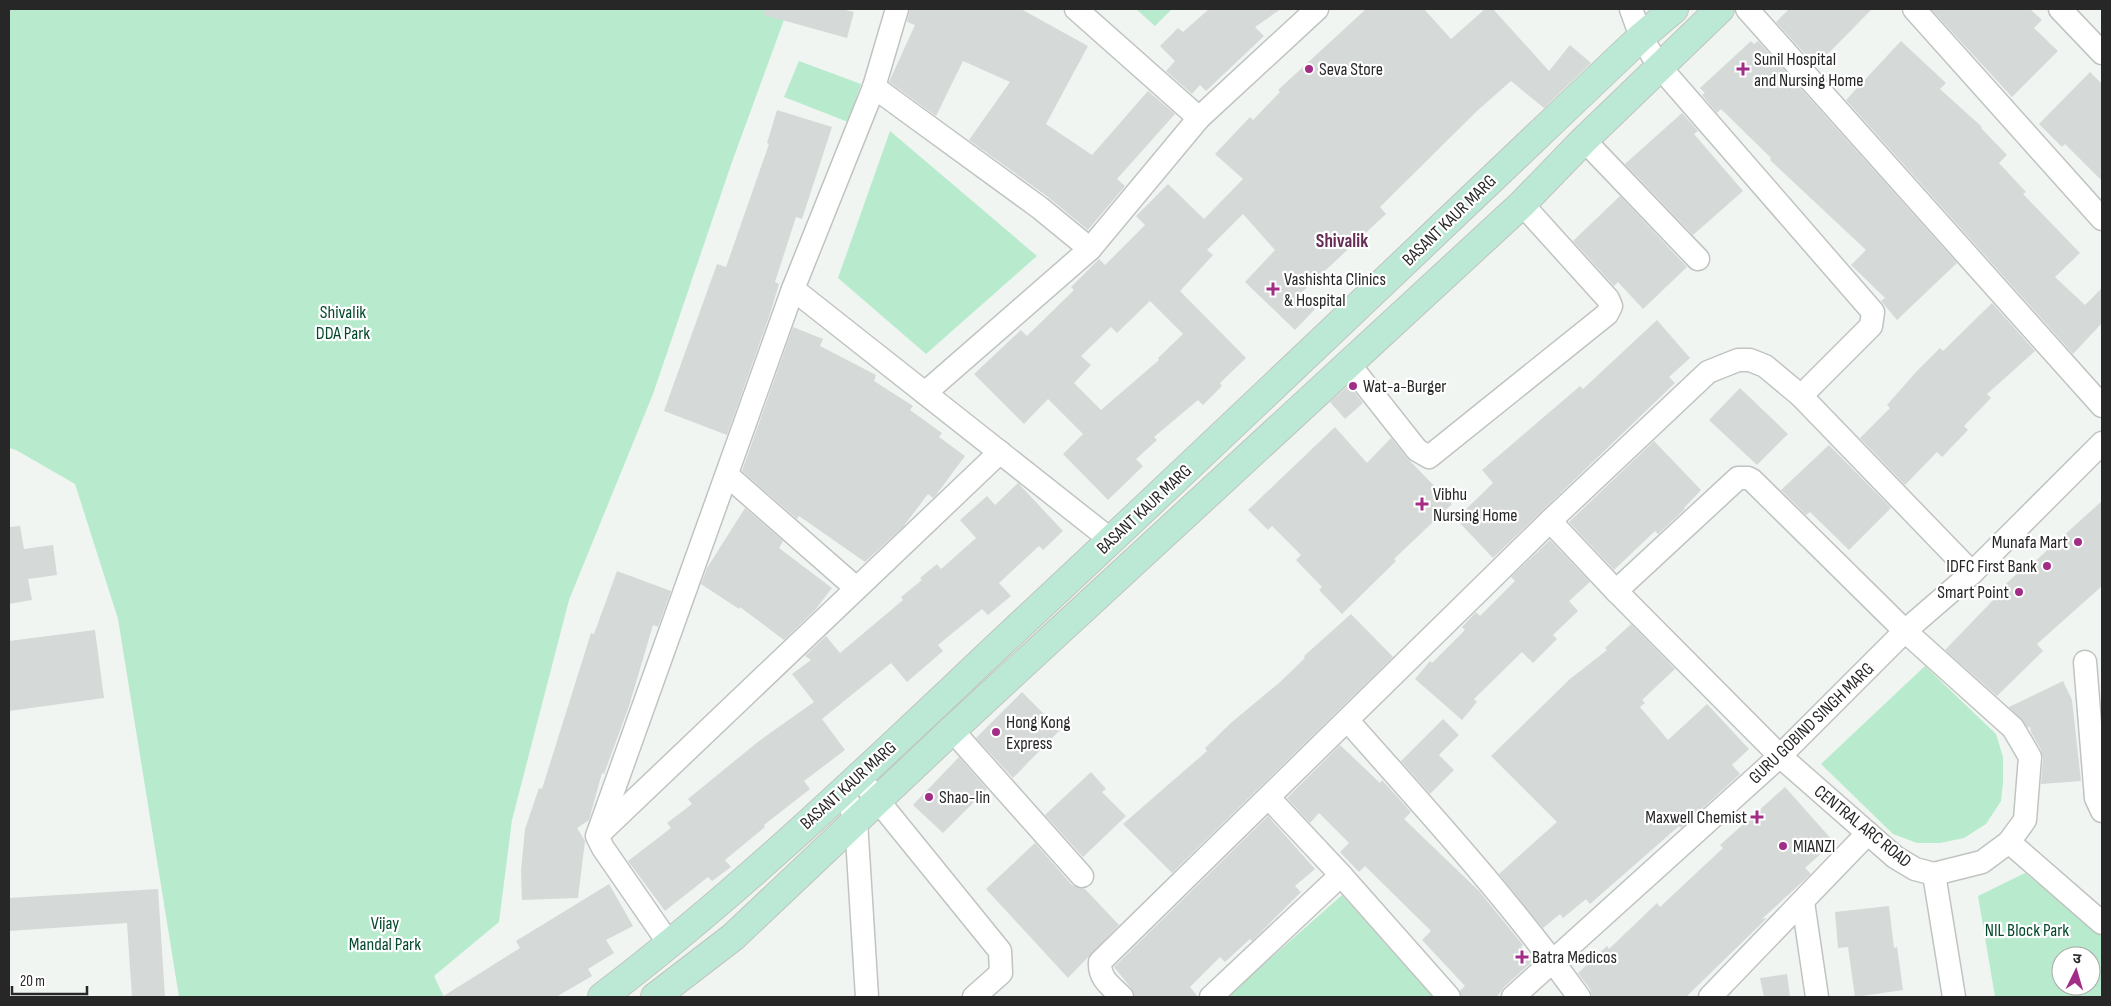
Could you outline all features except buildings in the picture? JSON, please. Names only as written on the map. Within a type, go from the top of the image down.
[{"type":"main road","name":"BASANT KAUR MARG","points":[[602,997],[670,945],[851,782],[1111,540],[1641,37],[1674,9]]},
{"type":"main road","name":"BASANT KAUR MARG","points":[[656,997],[733,937],[952,730],[1522,204],[1659,66],[1720,9]]},
{"type":"street","points":[[670,945],[603,848],[597,836],[793,289],[874,87],[897,9]]},
{"type":"street","points":[[1076,9],[1199,118]]},
{"type":"street","points":[[925,393],[1090,249],[1199,118],[1318,9]]},
{"type":"street","points":[[1631,9],[1641,37],[1659,66],[1873,312],[1872,326],[1801,396]]},
{"type":"street","points":[[1747,9],[2102,406]]},
{"type":"street","points":[[1914,9],[2102,219]]},
{"type":"street","points":[[2060,9],[2102,53]]},
{"type":"street","points":[[874,87],[1040,208],[1090,249]]},
{"type":"street","points":[[1584,140],[1698,259]]},
{"type":"street","points":[[1350,364],[1417,450],[1429,457],[1607,314],[1611,306],[1608,299],[1522,204]]},
{"type":"street","points":[[793,289],[1111,540]]},
{"type":"street","points":[[1122,997],[1103,979],[1100,972],[1100,962],[1550,521],[1694,384],[1708,372],[1724,364],[1738,360],[1758,362],[1801,396],[1972,574]]},
{"type":"street","name":"GURU GOBIND SINGH MARG","points":[[1513,997],[1780,756],[1905,631],[1972,574],[2102,443]]},
{"type":"street","points":[[597,836],[1000,452]]},
{"type":"street","points":[[727,474],[856,588]]},
{"type":"street","name":"CENTRAL ARC ROAD","points":[[1550,521],[1616,591],[1780,756],[1895,857],[1915,870],[1934,874],[1982,862],[2009,842],[2025,820],[2030,757],[2013,728],[1905,631],[1748,478],[1738,478],[1731,482],[1616,591]]},
{"type":"street","points":[[2086,662],[2096,798],[2102,812]]},
{"type":"street","points":[[1348,720],[1553,960],[1579,997]]},
{"type":"street","points":[[952,730],[1082,876]]},
{"type":"street","points":[[851,782],[879,800],[1000,951],[1001,973],[974,997]]},
{"type":"street","points":[[851,782],[856,821],[867,997]]},
{"type":"street","points":[[1268,798],[1341,875],[1449,997]]},
{"type":"street","points":[[1710,997],[1868,833]]},
{"type":"street","points":[[2009,842],[2102,923]]},
{"type":"street","points":[[1934,874],[1954,997]]},
{"type":"street","points":[[1211,997],[1341,875]]},
{"type":"street","points":[[1803,902],[1817,997]]},
{"type":"green space","name":"Shivalik DDA Park","points":[[9,9],[788,9],[732,162],[653,394],[569,600],[512,820],[499,922],[434,976],[444,997],[179,997],[118,619],[75,484],[16,450],[9,448]]},
{"type":"green space","points":[[1136,9],[1172,9],[1155,26]]},
{"type":"green space","points":[[799,61],[861,84],[848,122],[784,97]]},
{"type":"green space","points":[[890,131],[1037,256],[926,354],[838,278]]},
{"type":"green space","points":[[1925,666],[1996,734],[2003,757],[2001,801],[1986,824],[1964,838],[1940,843],[1917,843],[1893,834],[1821,764]]},
{"type":"green space","name":"NIL Block Park","points":[[2025,873],[2102,936],[2102,997],[1995,997],[1978,896]]},
{"type":"green space","points":[[1342,895],[1433,997],[1227,997]]},
{"type":"place","name":"Seva Store","points":[[1309,69]]},
{"type":"place","name":"Sunil Hospital and Nursing Home","points":[[1743,69]]},
{"type":"place","name":"Vashishta Clinics & Hospital","points":[[1273,289]]},
{"type":"place","name":"Wat-a-Burger","points":[[1353,386]]},
{"type":"place","name":"Vibhu Nursing Home","points":[[1422,504]]},
{"type":"place","name":"Munafa Mart","points":[[2078,542]]},
{"type":"place","name":"IDFC First Bank","points":[[2047,566]]},
{"type":"place","name":"Smart Point","points":[[2019,592]]},
{"type":"place","name":"Hong Kong Express","points":[[996,732]]},
{"type":"place","name":"Shao-lin","points":[[929,797]]},
{"type":"place","name":"Maxwell Chemist","points":[[1757,817]]},
{"type":"place","name":"MIANZI","points":[[1783,846]]},
{"type":"place","name":"Batra Medicos","points":[[1522,957]]},
{"type":"district","name":"Shivalik","points":[[1342,240]]},
{"type":"park label","name":"Vijay Mandal Park","points":[[385,933]]}]
